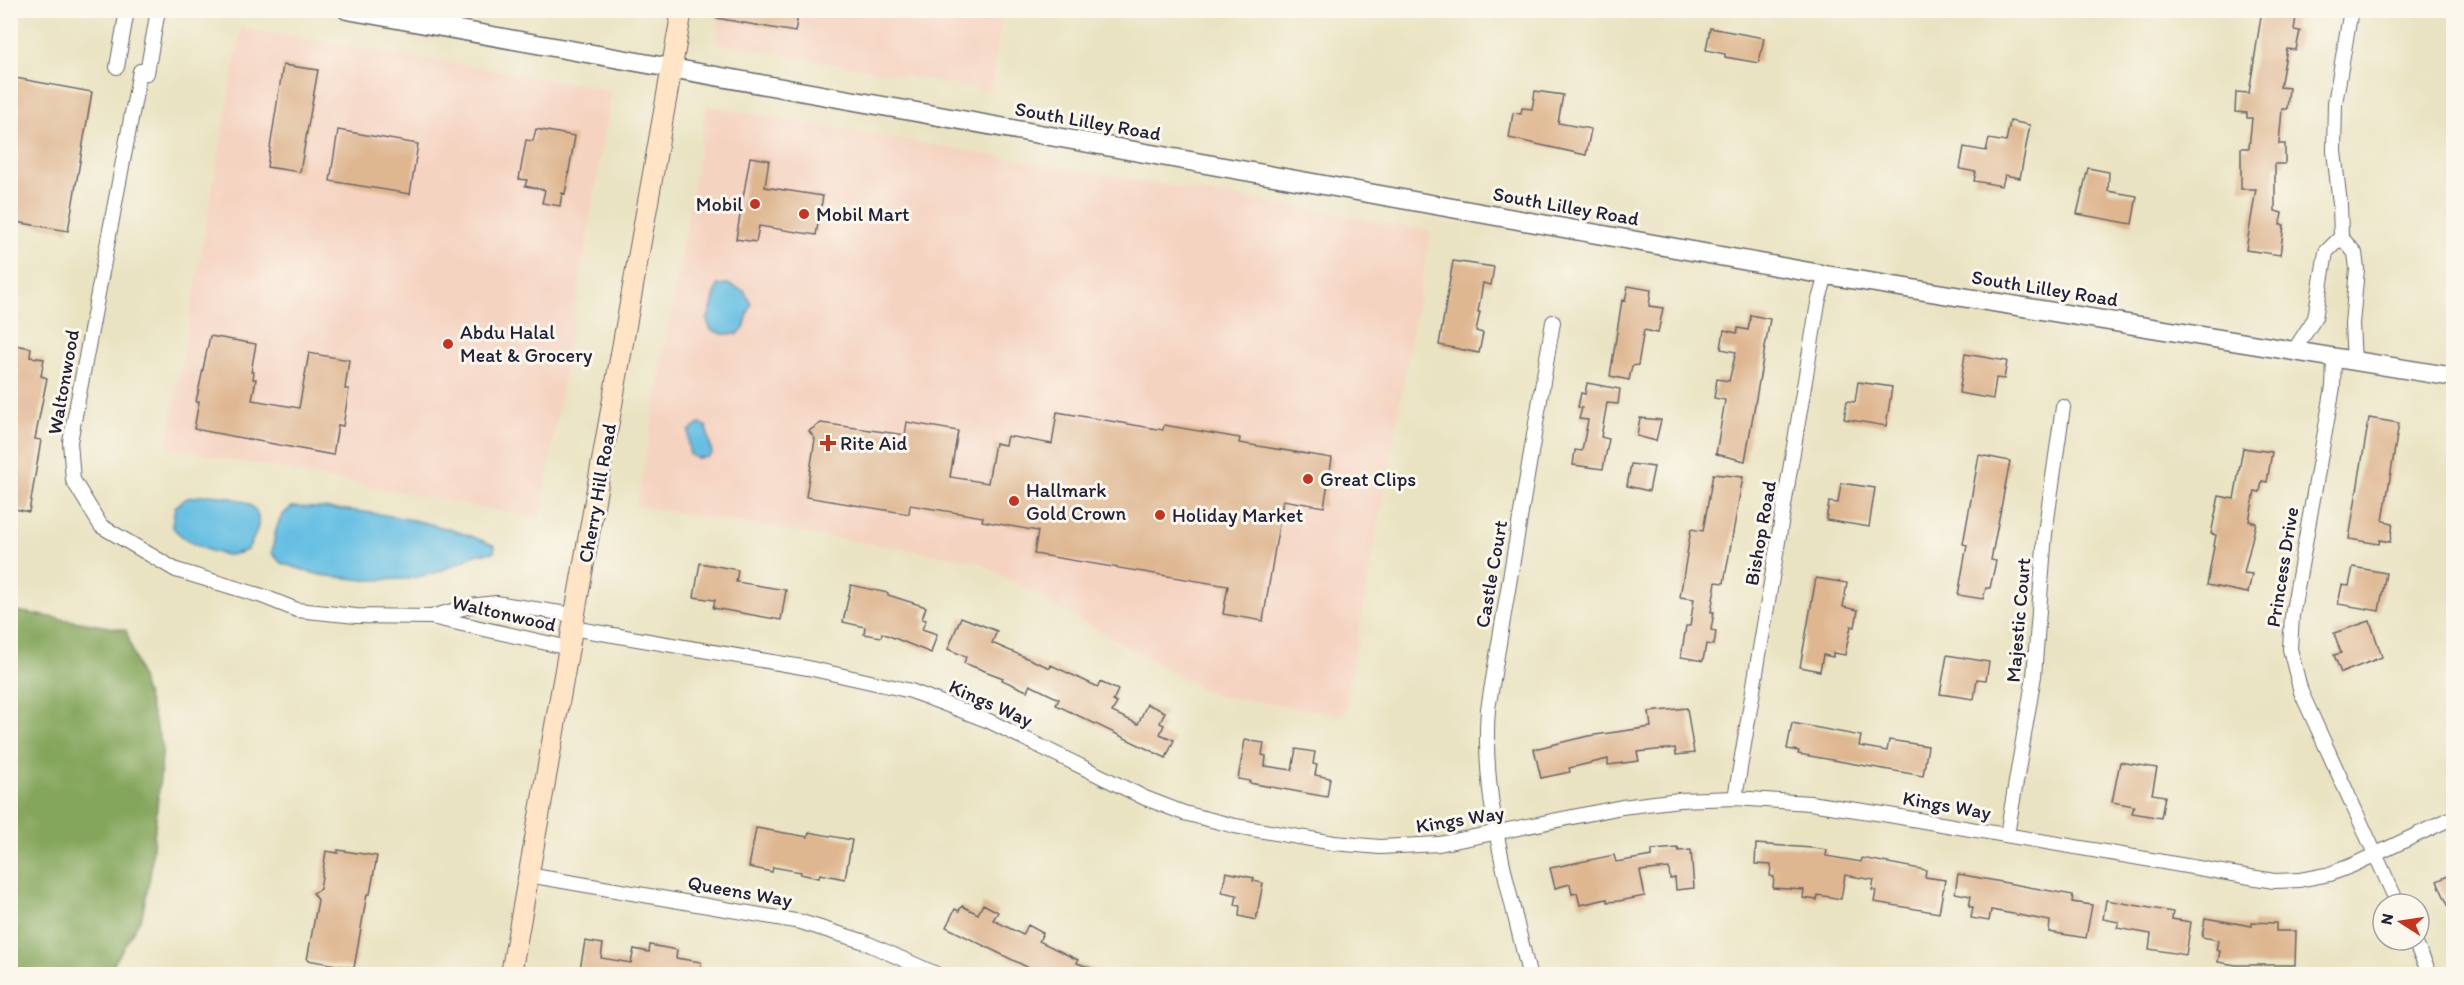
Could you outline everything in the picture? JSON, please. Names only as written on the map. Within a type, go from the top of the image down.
[{"type":"main road","name":"Cherry Hill Road","points":[[511,975],[682,10]]},
{"type":"street","points":[[117,67],[127,10]]},
{"type":"street","name":"Waltonwood","points":[[158,10],[143,72],[70,442],[73,480],[100,526],[176,570],[261,596],[297,610],[356,616],[431,617],[569,648]]},
{"type":"street","name":"South Lilley Road","points":[[347,10],[1826,275],[2454,377]]},
{"type":"street","points":[[2351,10],[2339,73],[2334,151],[2341,237],[2355,253],[2357,269],[2352,324],[2354,362]]},
{"type":"street","points":[[2293,352],[2315,318],[2326,252],[2341,237]]},
{"type":"street","name":"Bishop Road","points":[[1735,798],[1818,303],[1826,275]]},
{"type":"street","name":"Castle Court","points":[[1529,975],[1497,834],[1488,769],[1488,710],[1553,322]]},
{"type":"street","name":"Princess Drive","points":[[2334,358],[2333,387],[2292,616],[2290,649],[2301,692],[2393,892]]},
{"type":"street","name":"Majestic Court","points":[[2007,835],[2034,676],[2045,532],[2063,407]]},
{"type":"street","name":"Waltonwood","points":[[431,617],[470,606],[496,603],[573,621]]},
{"type":"street","name":"Kings Way","points":[[573,621],[911,691],[989,721],[1145,798],[1184,813],[1235,826],[1334,843],[1380,847],[1438,844],[1497,834],[1622,807],[1679,800],[1735,798],[1810,803],[2274,881],[2299,880],[2330,874],[2454,817]]},
{"type":"street","name":"Queens Way","points":[[528,875],[801,922],[862,941],[921,971],[936,975]]},
{"type":"street","points":[[2419,952],[2430,975]]},
{"type":"shaded area","points":[[721,11],[1003,11],[990,91],[716,43]]},
{"type":"shaded area","points":[[241,28],[612,90],[540,519],[167,447]]},
{"type":"shaded area","points":[[707,106],[1431,231],[1344,715],[1213,695],[976,561],[637,506]]},
{"type":"green space","points":[[10,610],[126,630],[163,748],[150,877],[142,916],[112,967],[111,974],[11,974]]},
{"type":"water","points":[[728,284],[744,291],[751,303],[744,328],[737,334],[723,334],[711,330],[707,320],[718,285]]},
{"type":"water","points":[[699,424],[706,426],[712,453],[708,457],[697,458],[690,455],[689,431]]},
{"type":"water","points":[[207,495],[234,498],[252,507],[257,514],[258,524],[247,550],[228,555],[213,552],[190,541],[172,526],[175,507],[187,498]]},
{"type":"water","points":[[292,507],[369,513],[422,522],[495,546],[494,552],[478,554],[438,572],[408,579],[365,580],[320,575],[281,563],[272,553],[279,522],[286,511]]},
{"type":"building","points":[[717,10],[799,10],[795,32],[716,18]]},
{"type":"building","points":[[2262,10],[2297,10],[2294,30],[2300,31],[2296,50],[2287,49],[2280,87],[2289,88],[2287,109],[2282,109],[2279,144],[2285,144],[2285,164],[2275,164],[2275,211],[2282,213],[2280,225],[2284,225],[2280,255],[2246,250],[2256,189],[2241,189],[2241,148],[2249,148],[2252,118],[2247,118],[2247,113],[2235,112],[2236,92],[2249,93]]},
{"type":"building","points":[[1710,28],[1764,38],[1759,63],[1725,57],[1725,54],[1706,50]]},
{"type":"building","points":[[283,65],[318,70],[300,172],[267,167]]},
{"type":"building","points":[[10,77],[92,92],[68,231],[10,221]]},
{"type":"building","points":[[1535,91],[1563,95],[1558,123],[1591,129],[1586,155],[1509,138],[1513,113],[1521,114],[1522,108],[1532,109]]},
{"type":"building","points":[[2010,121],[2030,125],[2020,178],[2005,175],[2002,186],[1974,181],[1976,172],[1960,169],[1964,147],[1986,151],[1989,139],[2006,142]]},
{"type":"building","points":[[536,129],[575,136],[565,194],[562,193],[560,206],[542,203],[545,190],[525,186],[527,180],[519,179],[526,140],[533,141]]},
{"type":"building","points":[[338,130],[418,144],[410,194],[330,181]]},
{"type":"building","points":[[750,157],[769,160],[765,187],[823,196],[816,235],[759,226],[756,242],[736,239]]},
{"type":"building","points":[[2088,168],[2109,172],[2108,191],[2137,196],[2132,224],[2077,214]]},
{"type":"building","points":[[1453,261],[1494,267],[1491,285],[1483,283],[1476,331],[1483,333],[1479,353],[1439,345]]},
{"type":"building","points":[[1628,286],[1651,290],[1649,306],[1663,308],[1658,333],[1644,330],[1638,365],[1632,366],[1629,380],[1610,376],[1622,300],[1625,301]]},
{"type":"building","points":[[1751,315],[1770,319],[1745,461],[1716,454],[1725,400],[1714,398],[1717,379],[1729,381],[1736,352],[1721,349],[1724,330],[1737,333],[1738,328],[1748,330]]},
{"type":"building","points":[[210,336],[256,344],[251,372],[254,372],[253,379],[256,379],[252,400],[299,408],[309,353],[349,360],[345,389],[349,389],[343,426],[338,425],[333,455],[194,429],[199,402],[196,402]]},
{"type":"building","points":[[10,344],[31,348],[30,357],[44,359],[41,376],[47,378],[35,439],[41,440],[29,512],[10,508]]},
{"type":"building","points":[[1965,354],[2007,361],[2004,379],[1996,378],[1993,399],[1959,393]]},
{"type":"building","points":[[1858,382],[1892,387],[1886,426],[1844,419],[1847,401],[1855,402]]},
{"type":"building","points":[[1587,383],[1620,389],[1618,404],[1607,403],[1601,437],[1609,439],[1603,469],[1573,465],[1575,450],[1582,451],[1588,420],[1579,419],[1582,408],[1578,407],[1581,393],[1585,394]]},
{"type":"building","name":"Holiday Market","points":[[1057,412],[1163,430],[1164,425],[1240,438],[1239,443],[1332,458],[1324,507],[1283,500],[1263,621],[1223,614],[1228,586],[1034,554],[1038,531],[982,521],[983,517],[910,505],[909,514],[806,497],[815,439],[809,431],[821,423],[905,435],[907,422],[958,431],[950,477],[988,483],[995,443],[1005,445],[1007,436],[1052,444]]},
{"type":"building","points":[[1640,418],[1661,420],[1656,441],[1637,436]]},
{"type":"building","points":[[2369,418],[2399,423],[2383,521],[2393,523],[2390,542],[2380,540],[2379,544],[2349,539]]},
{"type":"building","points":[[2243,448],[2272,452],[2267,482],[2262,481],[2260,492],[2255,491],[2249,521],[2256,523],[2244,573],[2252,574],[2248,593],[2207,585],[2216,535],[2211,534],[2219,496],[2234,499]]},
{"type":"building","points":[[1979,455],[2010,461],[1991,560],[1996,561],[1990,588],[1986,588],[1983,599],[1958,595],[1967,545],[1963,544]]},
{"type":"building","points":[[1631,464],[1654,467],[1649,491],[1627,486]]},
{"type":"building","points":[[1713,474],[1743,477],[1724,583],[1716,582],[1711,612],[1714,612],[1711,630],[1716,631],[1714,645],[1706,644],[1703,661],[1681,657],[1686,626],[1690,626],[1694,599],[1680,597],[1691,529],[1703,531]]},
{"type":"building","points":[[1841,483],[1875,488],[1869,527],[1826,520],[1829,502],[1838,503]]},
{"type":"building","points":[[700,563],[738,570],[736,582],[786,590],[781,620],[713,608],[715,600],[694,597]]},
{"type":"building","points":[[2353,567],[2386,573],[2379,611],[2338,604],[2342,585],[2349,586]]},
{"type":"building","points":[[1816,578],[1847,583],[1843,607],[1858,610],[1855,627],[1851,626],[1845,655],[1833,653],[1833,657],[1823,655],[1820,671],[1800,667]]},
{"type":"building","points":[[851,585],[888,593],[888,595],[926,607],[922,619],[926,620],[922,629],[937,634],[931,653],[882,633],[881,637],[864,634],[865,627],[843,622]]},
{"type":"building","points":[[961,617],[997,631],[992,643],[1050,668],[1051,665],[1098,687],[1100,682],[1118,690],[1113,701],[1117,703],[1112,712],[1138,724],[1147,704],[1165,712],[1160,723],[1164,725],[1160,734],[1174,740],[1166,758],[1056,705],[1059,699],[1030,685],[1027,691],[1002,680],[1003,678],[964,663],[966,657],[948,649]]},
{"type":"building","points":[[2370,621],[2382,657],[2341,673],[2334,655],[2341,653],[2334,633]]},
{"type":"building","points":[[1947,655],[1989,662],[1986,680],[1977,679],[1974,699],[1940,694]]},
{"type":"building","points":[[1687,708],[1694,753],[1676,755],[1675,748],[1637,752],[1639,761],[1608,765],[1608,759],[1569,768],[1570,772],[1541,778],[1534,749],[1588,736],[1651,727],[1649,712]]},
{"type":"building","points":[[1792,723],[1861,736],[1859,746],[1887,751],[1889,740],[1928,746],[1923,776],[1798,754],[1799,751],[1787,749]]},
{"type":"building","points":[[1245,740],[1264,743],[1262,755],[1266,756],[1265,766],[1292,770],[1296,749],[1315,752],[1313,764],[1317,765],[1315,775],[1330,778],[1327,797],[1238,779]]},
{"type":"building","points":[[2120,762],[2157,768],[2152,794],[2165,796],[2161,818],[2132,813],[2134,806],[2112,802]]},
{"type":"building","points":[[756,828],[808,837],[809,832],[852,840],[845,879],[820,874],[819,878],[773,867],[772,872],[749,867]]},
{"type":"building","points":[[1756,844],[1827,850],[1826,856],[1861,862],[1862,858],[1926,870],[1925,877],[1945,880],[1939,913],[1874,902],[1876,891],[1872,890],[1874,880],[1845,875],[1841,899],[1818,895],[1817,900],[1803,898],[1804,890],[1773,888],[1774,877],[1770,876],[1771,865],[1755,864]]},
{"type":"building","points":[[1678,848],[1679,851],[1691,850],[1694,888],[1676,890],[1675,878],[1670,879],[1669,868],[1640,871],[1645,896],[1619,901],[1608,902],[1607,899],[1580,905],[1577,893],[1572,894],[1570,884],[1555,888],[1550,868],[1614,855],[1616,862],[1652,856],[1652,850]]},
{"type":"building","points":[[338,850],[377,856],[370,894],[367,894],[354,968],[307,960],[318,900],[313,893],[320,889],[326,851],[338,853]]},
{"type":"building","points":[[1226,872],[1254,878],[1253,881],[1263,883],[1256,920],[1239,916],[1240,906],[1235,905],[1237,895],[1222,892]]},
{"type":"building","points":[[2454,873],[2454,918],[2437,881]]},
{"type":"building","points":[[1958,874],[2073,895],[2072,902],[2092,905],[2086,938],[2049,932],[2050,921],[1991,910],[1989,921],[1971,918],[1973,907],[1969,907],[1971,896],[1955,893]]},
{"type":"building","points":[[2106,900],[2173,912],[2172,919],[2191,922],[2186,955],[2149,949],[2151,934],[2117,928],[2119,922],[2103,919]]},
{"type":"building","points":[[983,904],[998,912],[993,920],[1023,935],[1028,925],[1043,933],[1039,941],[1078,960],[1077,963],[1105,973],[1104,975],[1043,975],[946,927],[955,909],[959,911],[962,906],[978,914]]},
{"type":"building","points":[[2205,918],[2252,926],[2252,922],[2276,923],[2276,931],[2296,931],[2295,965],[2236,965],[2218,962],[2220,951],[2216,950],[2218,940],[2202,937]]},
{"type":"building","points":[[585,941],[603,944],[601,958],[631,963],[634,949],[649,952],[650,945],[677,950],[676,958],[701,962],[699,975],[579,975]]},
{"type":"place","name":"Mobil","points":[[755,204]]},
{"type":"place","name":"Mobil Mart","points":[[804,214]]},
{"type":"place","name":"Abdu Halal Meat & Grocery","points":[[448,344]]},
{"type":"place","name":"Rite Aid","points":[[828,443]]},
{"type":"place","name":"Great Clips","points":[[1308,479]]},
{"type":"place","name":"Hallmark Gold Crown","points":[[1014,501]]},
{"type":"place","name":"Holiday Market","points":[[1160,515]]}]
